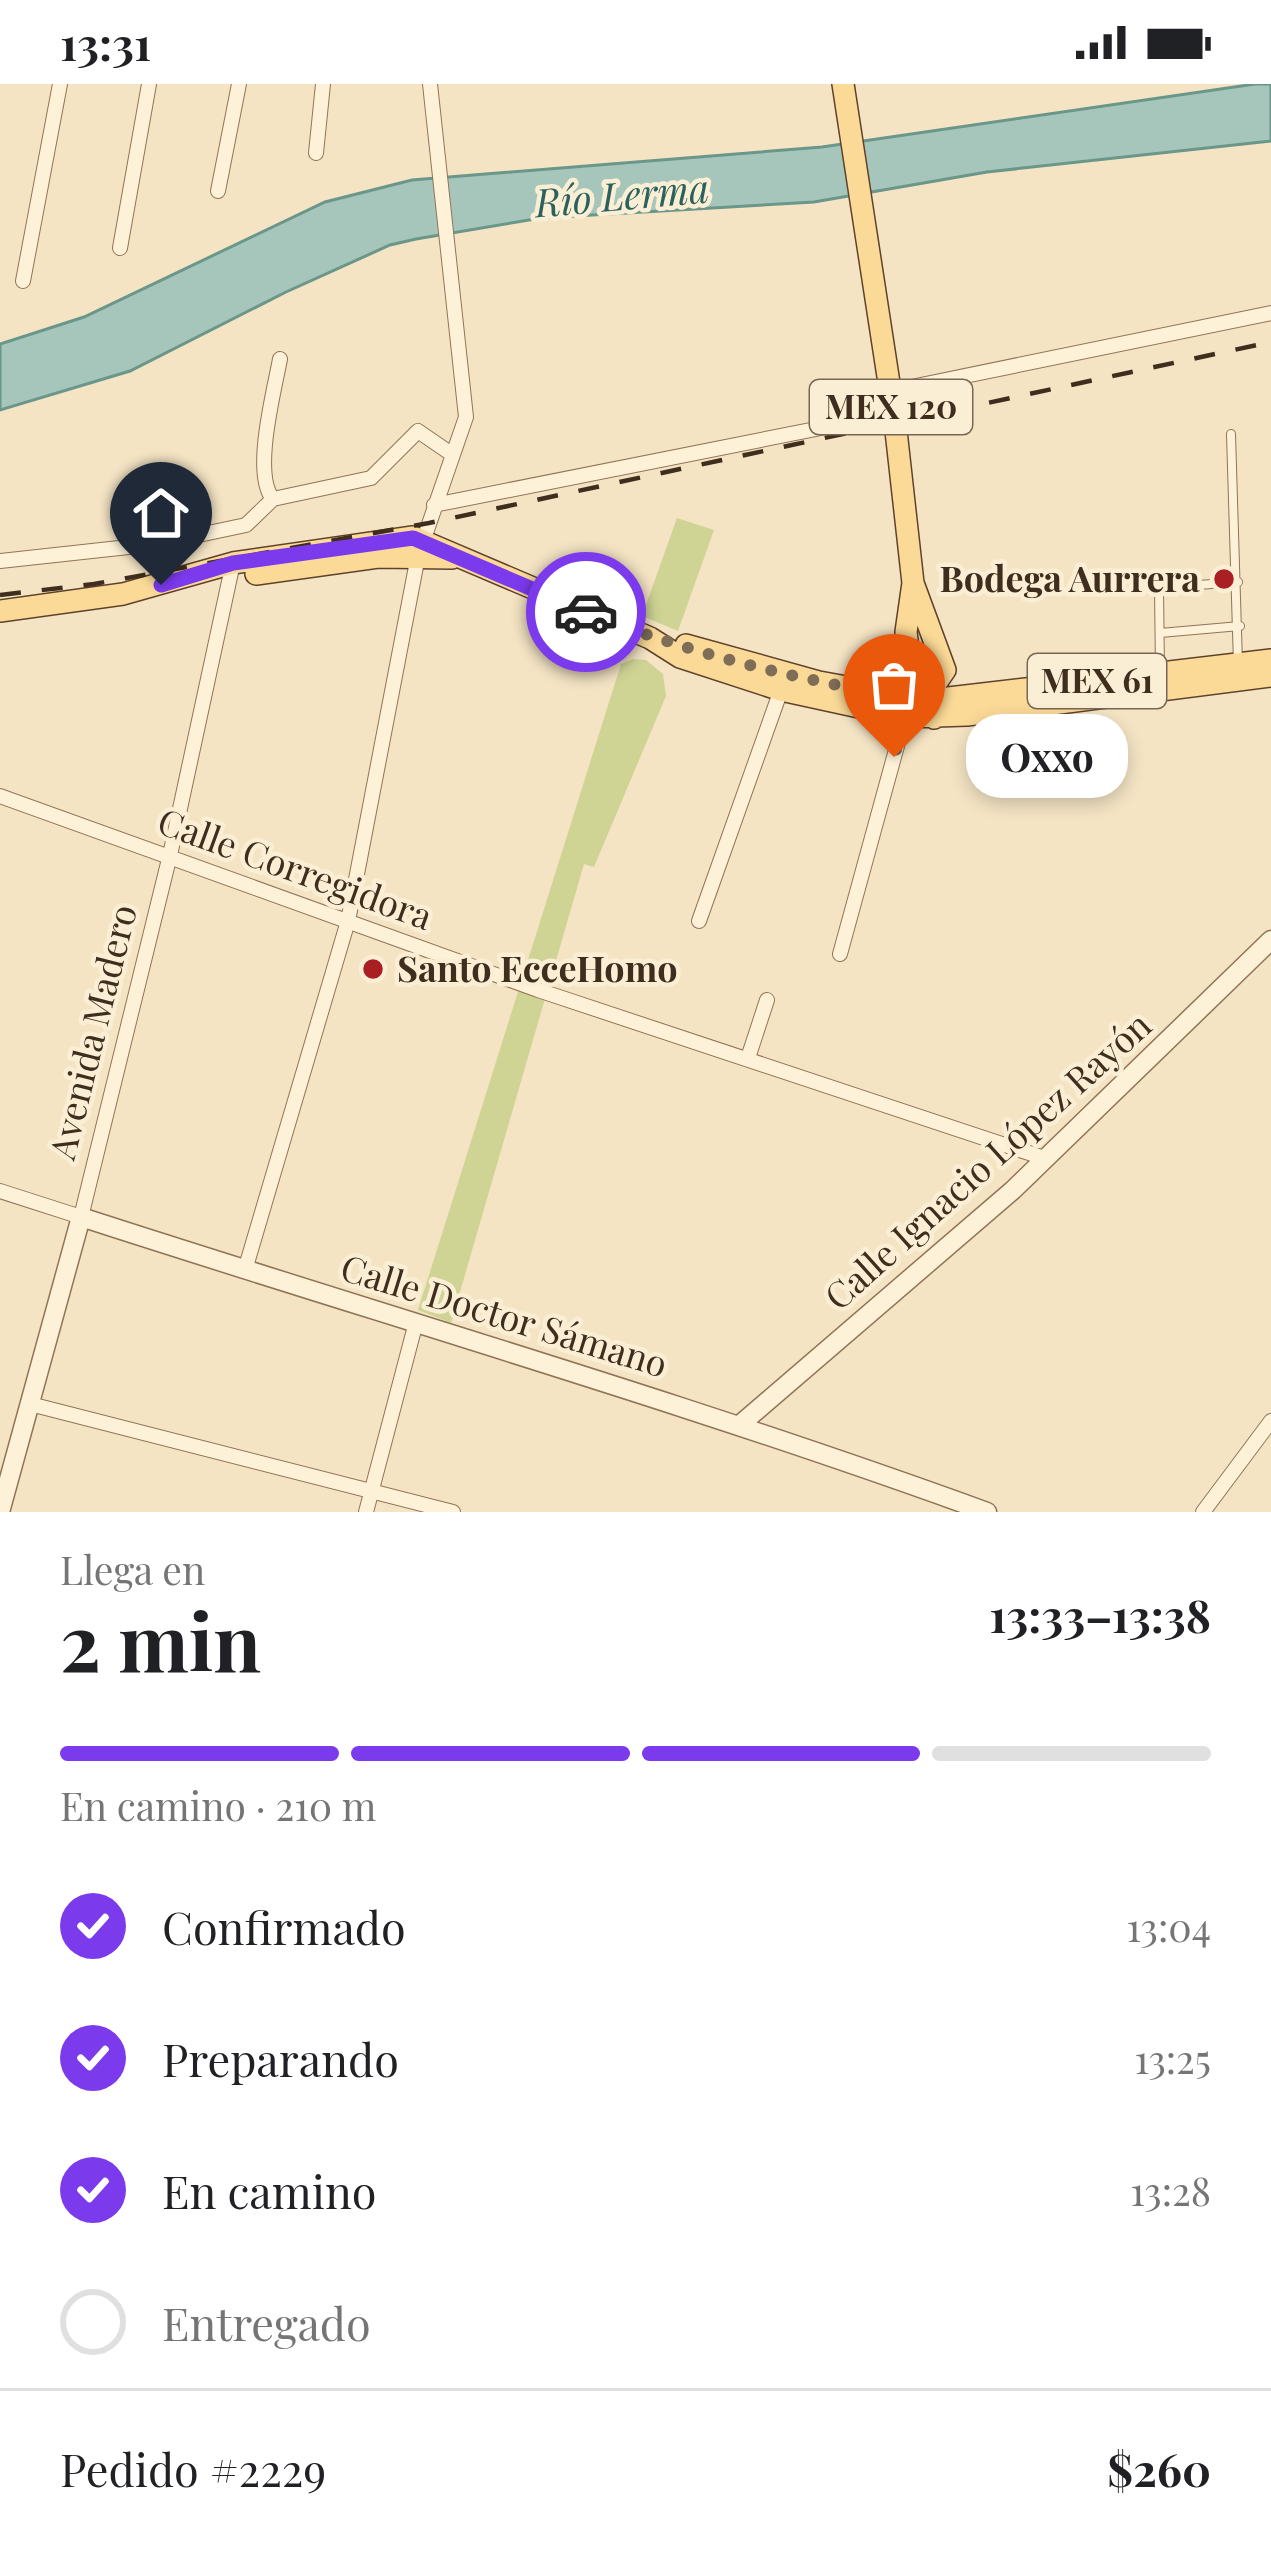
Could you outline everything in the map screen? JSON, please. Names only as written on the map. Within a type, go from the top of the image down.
[{"type":"main road","name":"MEX 120","points":[[843,86],[914,583],[945,670]]},
{"type":"main road","points":[[0,611],[104,598],[232,570],[421,548],[650,638],[868,692],[919,713]]},
{"type":"main road","name":"MEX 120","points":[[914,583],[907,641],[919,713]]},
{"type":"main road","points":[[650,638],[680,657],[781,690],[919,713]]},
{"type":"main road","name":"MEX 120","points":[[868,692],[894,671],[907,641]]},
{"type":"main road","name":"MEX 61","points":[[919,713],[971,696],[1271,661]]},
{"type":"main road","points":[[919,713],[945,670],[971,696]]},
{"type":"main road","name":"MEX 61","points":[[919,713],[1271,676]]},
{"type":"street","points":[[23,281],[60,84]]},
{"type":"street","points":[[121,248],[149,84]]},
{"type":"street","points":[[218,191],[238,84]]},
{"type":"street","points":[[316,153],[323,84]]},
{"type":"street","points":[[245,1270],[348,921],[421,548],[466,417],[430,84]]},
{"type":"street","points":[[434,505],[851,422],[916,386],[1271,314]]},
{"type":"street","points":[[273,499],[264,482],[265,448],[280,359]]},
{"type":"street","points":[[0,560],[156,544],[246,525],[273,499],[371,478],[418,430],[450,453]]},
{"type":"street","name":"Avenida Madero","points":[[0,1512],[34,1406],[81,1217],[170,855],[232,570]]},
{"type":"street","points":[[699,921],[781,690]]},
{"type":"street","points":[[840,954],[919,713]]},
{"type":"street","name":"Calle Corregidora","points":[[0,796],[348,921],[1047,1159]]},
{"type":"street","name":"Calle Ignacio López Rayón","points":[[742,1423],[1047,1159],[1271,940]]},
{"type":"street","points":[[748,1058],[767,1000]]},
{"type":"street","name":"Calle Doctor Sámano","points":[[0,1191],[415,1326],[742,1423],[987,1512]]},
{"type":"street","points":[[366,1512],[415,1326]]},
{"type":"street","points":[[34,1406],[453,1512]]},
{"type":"street","points":[[1203,1512],[1271,1421]]},
{"type":"lane","points":[[1231,434],[1238,665]]},
{"type":"lane","points":[[1160,674],[1160,588],[1238,582]]},
{"type":"lane","points":[[1160,632],[1240,626]]},
{"type":"green space","points":[[677,518],[714,530],[678,631],[642,616]]},
{"type":"green space","points":[[646,660],[663,674],[666,696],[594,867],[584,864],[451,1323],[418,1310],[621,664]]},
{"type":"water","name":"Río Lerma","points":[[1271,84],[1271,141],[987,172],[814,202],[541,218],[390,245],[130,371],[0,410],[0,344],[84,317],[325,202],[412,180],[822,147]]},
{"type":"railway","points":[[0,595],[94,584],[429,523],[1271,342]]},
{"type":"way so far","points":[[586,612],[650,638],[819,682],[923,701],[914,717],[905,717],[894,757]]},
{"type":"place","name":"Bodega Aurrera","points":[[1224,579]]},
{"type":"place","name":"Oxxo","points":[[894,757]]},
{"type":"place","name":"Santo EcceHomo","points":[[373,969]]},
{"type":"route","points":[[161,585],[233,563],[413,538],[586,612]]}]
